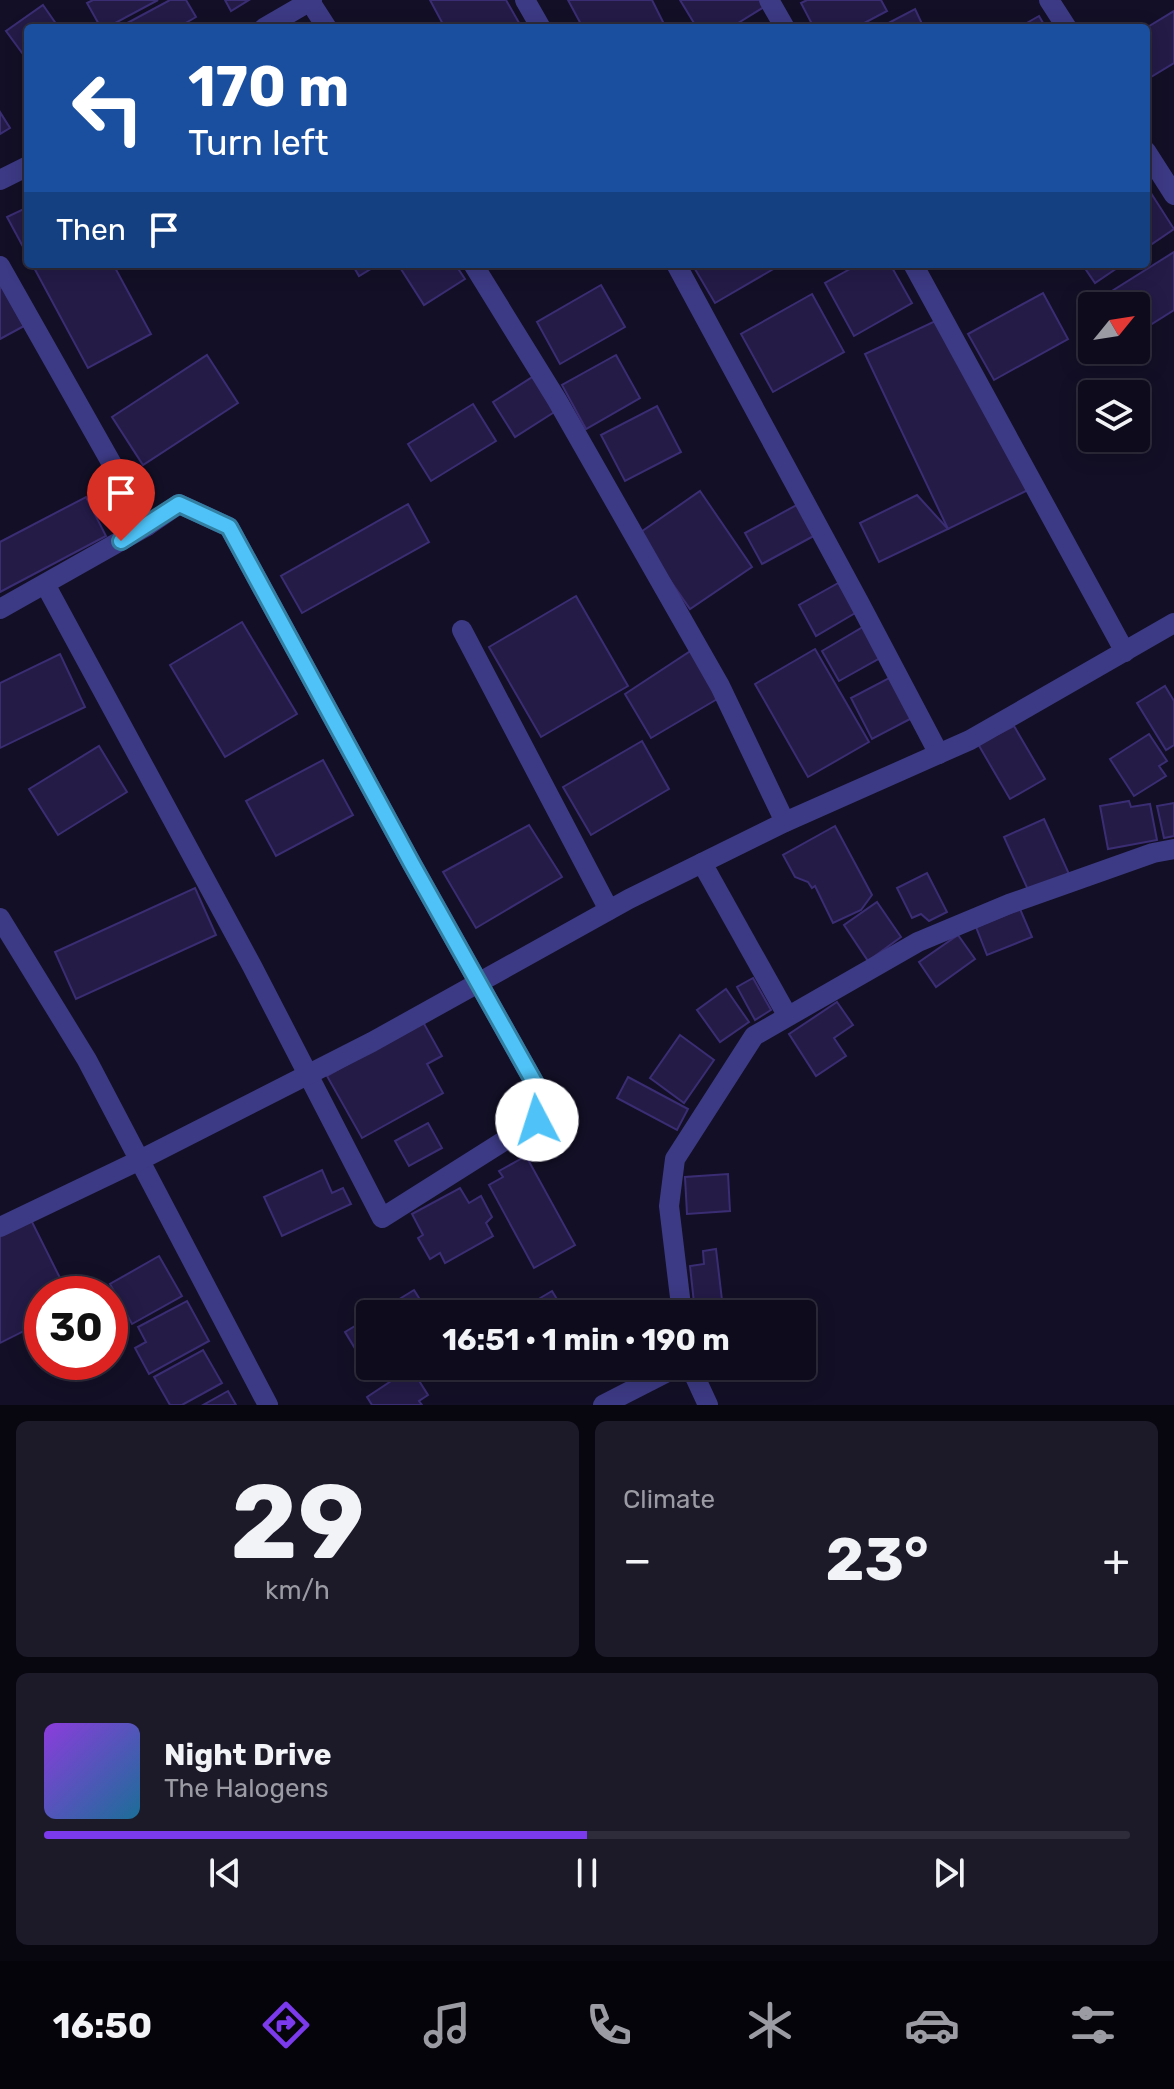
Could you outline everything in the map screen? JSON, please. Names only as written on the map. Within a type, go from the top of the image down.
[{"type":"street","points":[[271,24],[310,0],[325,24]]},
{"type":"street","points":[[525,0],[539,24]]},
{"type":"street","points":[[769,0],[783,24]]},
{"type":"street","points":[[1049,0],[1064,24]]},
{"type":"street","points":[[1150,157],[1174,195]]},
{"type":"street","points":[[0,180],[24,168]]},
{"type":"street","points":[[0,266],[147,526]]},
{"type":"street","points":[[475,268],[557,400],[720,686],[785,822]]},
{"type":"street","points":[[678,268],[939,754]]},
{"type":"street","points":[[915,268],[1125,652]]},
{"type":"street","points":[[0,609],[147,526],[179,504],[229,527],[538,1089],[537,1120],[382,1218],[45,584]]},
{"type":"street","points":[[0,1227],[372,1042],[609,910],[702,863],[785,822],[970,740],[1174,623]]},
{"type":"street","points":[[462,630],[609,910]]},
{"type":"street","points":[[680,1300],[669,1206],[675,1159],[754,1036],[918,942],[1009,904],[1153,853],[1174,849]]},
{"type":"street","points":[[702,863],[787,1015]]},
{"type":"street","points":[[0,918],[87,1060],[268,1405]]},
{"type":"street","points":[[603,1405],[652,1380]]},
{"type":"street","points":[[696,1380],[708,1405]]},
{"type":"building","points":[[93,0],[158,0],[113,24],[99,24],[87,3]]},
{"type":"building","points":[[170,0],[186,0],[196,17],[184,24],[125,24]]},
{"type":"building","points":[[225,0],[249,0],[231,11]]},
{"type":"building","points":[[430,0],[506,0],[520,24],[443,24]]},
{"type":"building","points":[[568,0],[652,0],[664,24],[581,24]]},
{"type":"building","points":[[680,0],[772,2],[736,24],[695,24]]},
{"type":"building","points":[[807,0],[881,0],[887,11],[863,24],[812,24],[801,3]]},
{"type":"building","points":[[43,5],[56,24],[24,24],[24,56],[6,31]]},
{"type":"building","points":[[915,9],[922,24],[887,24]]},
{"type":"building","points":[[1174,11],[1174,63],[1150,78],[1150,26]]},
{"type":"building","points":[[1039,16],[1044,24],[1025,24]]},
{"type":"building","points":[[0,112],[10,128],[0,134]]},
{"type":"building","points":[[1150,192],[1174,229],[1150,245]]},
{"type":"building","points":[[24,209],[24,249],[7,217]]},
{"type":"building","points":[[1174,252],[1174,310],[1150,325],[1150,292],[1110,292]]},
{"type":"building","points":[[34,268],[115,268],[151,334],[88,368]]},
{"type":"building","points":[[354,268],[372,268],[359,276]]},
{"type":"building","points":[[458,268],[465,279],[424,305],[401,269]]},
{"type":"building","points":[[694,268],[775,268],[715,303]]},
{"type":"building","points":[[852,268],[892,268],[912,303],[854,336],[825,283]]},
{"type":"building","points":[[1085,268],[1117,268],[1095,283]]},
{"type":"building","points":[[0,283],[24,326],[0,339]]},
{"type":"building","points":[[601,285],[625,327],[560,364],[537,322]]},
{"type":"building","points":[[1043,293],[1068,339],[994,380],[968,334]]},
{"type":"building","points":[[812,294],[844,352],[773,392],[741,334]]},
{"type":"building","points":[[946,316],[1028,490],[948,529],[865,354]]},
{"type":"building","points":[[207,355],[238,403],[143,465],[112,417]]},
{"type":"building","points":[[616,355],[640,398],[586,429],[562,385]]},
{"type":"building","points":[[534,376],[556,411],[515,437],[493,402]]},
{"type":"building","points":[[473,404],[496,441],[431,481],[408,444]]},
{"type":"building","points":[[657,406],[681,452],[625,481],[601,435]]},
{"type":"building","points":[[700,491],[752,567],[690,609],[638,534]]},
{"type":"building","points":[[917,495],[948,529],[879,562],[860,523]]},
{"type":"building","points":[[86,497],[106,536],[0,592],[0,542]]},
{"type":"building","points":[[804,501],[821,532],[762,564],[745,533]]},
{"type":"building","points":[[408,504],[429,542],[302,613],[281,576]]},
{"type":"building","points":[[840,582],[857,612],[816,636],[799,605]]},
{"type":"building","points":[[576,596],[628,686],[541,737],[489,647]]},
{"type":"building","points":[[242,622],[297,714],[225,757],[170,665]]},
{"type":"building","points":[[863,627],[880,658],[839,681],[822,651]]},
{"type":"building","points":[[815,649],[869,742],[808,777],[755,684]]},
{"type":"building","points":[[692,650],[719,698],[651,738],[625,694]]},
{"type":"building","points":[[60,654],[85,707],[0,748],[0,683]]},
{"type":"building","points":[[891,677],[912,718],[872,739],[851,698]]},
{"type":"building","points":[[1165,686],[1174,701],[1174,745],[1166,750],[1137,703]]},
{"type":"building","points":[[1014,726],[1045,779],[1010,799],[978,744]]},
{"type":"building","points":[[1149,734],[1167,761],[1159,766],[1166,776],[1134,796],[1110,759]]},
{"type":"building","points":[[642,741],[669,789],[591,835],[563,787]]},
{"type":"building","points":[[99,746],[127,792],[58,835],[29,789]]},
{"type":"building","points":[[323,760],[353,815],[276,856],[246,801]]},
{"type":"building","points":[[1129,801],[1131,807],[1150,804],[1157,840],[1108,849],[1100,806]]},
{"type":"building","points":[[1174,803],[1174,836],[1164,838],[1157,806]]},
{"type":"building","points":[[1044,819],[1069,874],[1029,892],[1004,837]]},
{"type":"building","points":[[529,825],[562,877],[476,928],[443,872]]},
{"type":"building","points":[[835,826],[872,895],[861,910],[833,923],[815,886],[812,888],[808,882],[795,877],[783,855]]},
{"type":"building","points":[[927,873],[947,912],[929,921],[921,914],[912,918],[897,888]]},
{"type":"building","points":[[195,888],[216,935],[76,999],[55,952]]},
{"type":"building","points":[[877,902],[901,937],[868,961],[844,925]]},
{"type":"building","points":[[1020,909],[1032,937],[987,955],[976,927]]},
{"type":"building","points":[[958,935],[975,959],[936,987],[919,962]]},
{"type":"building","points":[[753,978],[771,1010],[755,1020],[737,987]]},
{"type":"building","points":[[726,989],[749,1022],[720,1042],[697,1010]]},
{"type":"building","points":[[837,1002],[853,1025],[834,1038],[846,1056],[816,1076],[789,1034]]},
{"type":"building","points":[[423,1022],[442,1056],[427,1064],[443,1093],[362,1138],[327,1076]]},
{"type":"building","points":[[680,1035],[714,1060],[684,1103],[650,1078]]},
{"type":"building","points":[[628,1077],[688,1109],[677,1130],[617,1098]]},
{"type":"building","points":[[428,1123],[442,1148],[409,1166],[395,1141]]},
{"type":"building","points":[[526,1156],[575,1245],[534,1268],[489,1185],[503,1177],[499,1171]]},
{"type":"building","points":[[322,1170],[332,1193],[343,1188],[351,1204],[282,1236],[264,1197]]},
{"type":"building","points":[[728,1174],[730,1211],[687,1214],[685,1177]]},
{"type":"building","points":[[460,1188],[469,1203],[481,1196],[492,1217],[486,1223],[493,1236],[445,1263],[440,1253],[430,1259],[418,1238],[423,1235],[412,1214]]},
{"type":"building","points":[[29,1216],[59,1276],[24,1276],[24,1331],[0,1343],[0,1231]]},
{"type":"building","points":[[716,1249],[722,1300],[694,1300],[690,1266],[704,1264],[703,1251]]},
{"type":"building","points":[[159,1256],[182,1296],[132,1324],[128,1317],[128,1276],[124,1276]]},
{"type":"building","points":[[414,1290],[420,1300],[398,1300]]},
{"type":"building","points":[[552,1291],[557,1300],[537,1300]]},
{"type":"building","points":[[187,1301],[209,1341],[149,1374],[135,1348],[146,1342],[138,1327]]},
{"type":"building","points":[[356,1325],[356,1350],[345,1332]]},
{"type":"building","points":[[203,1350],[222,1383],[182,1405],[170,1405],[154,1377]]},
{"type":"building","points":[[393,1380],[419,1380],[428,1395],[419,1401],[422,1405],[372,1405],[367,1397]]},
{"type":"building","points":[[228,1391],[236,1405],[203,1405]]},
{"type":"route","points":[[121,541],[179,504],[229,527],[538,1089],[537,1120]]}]
